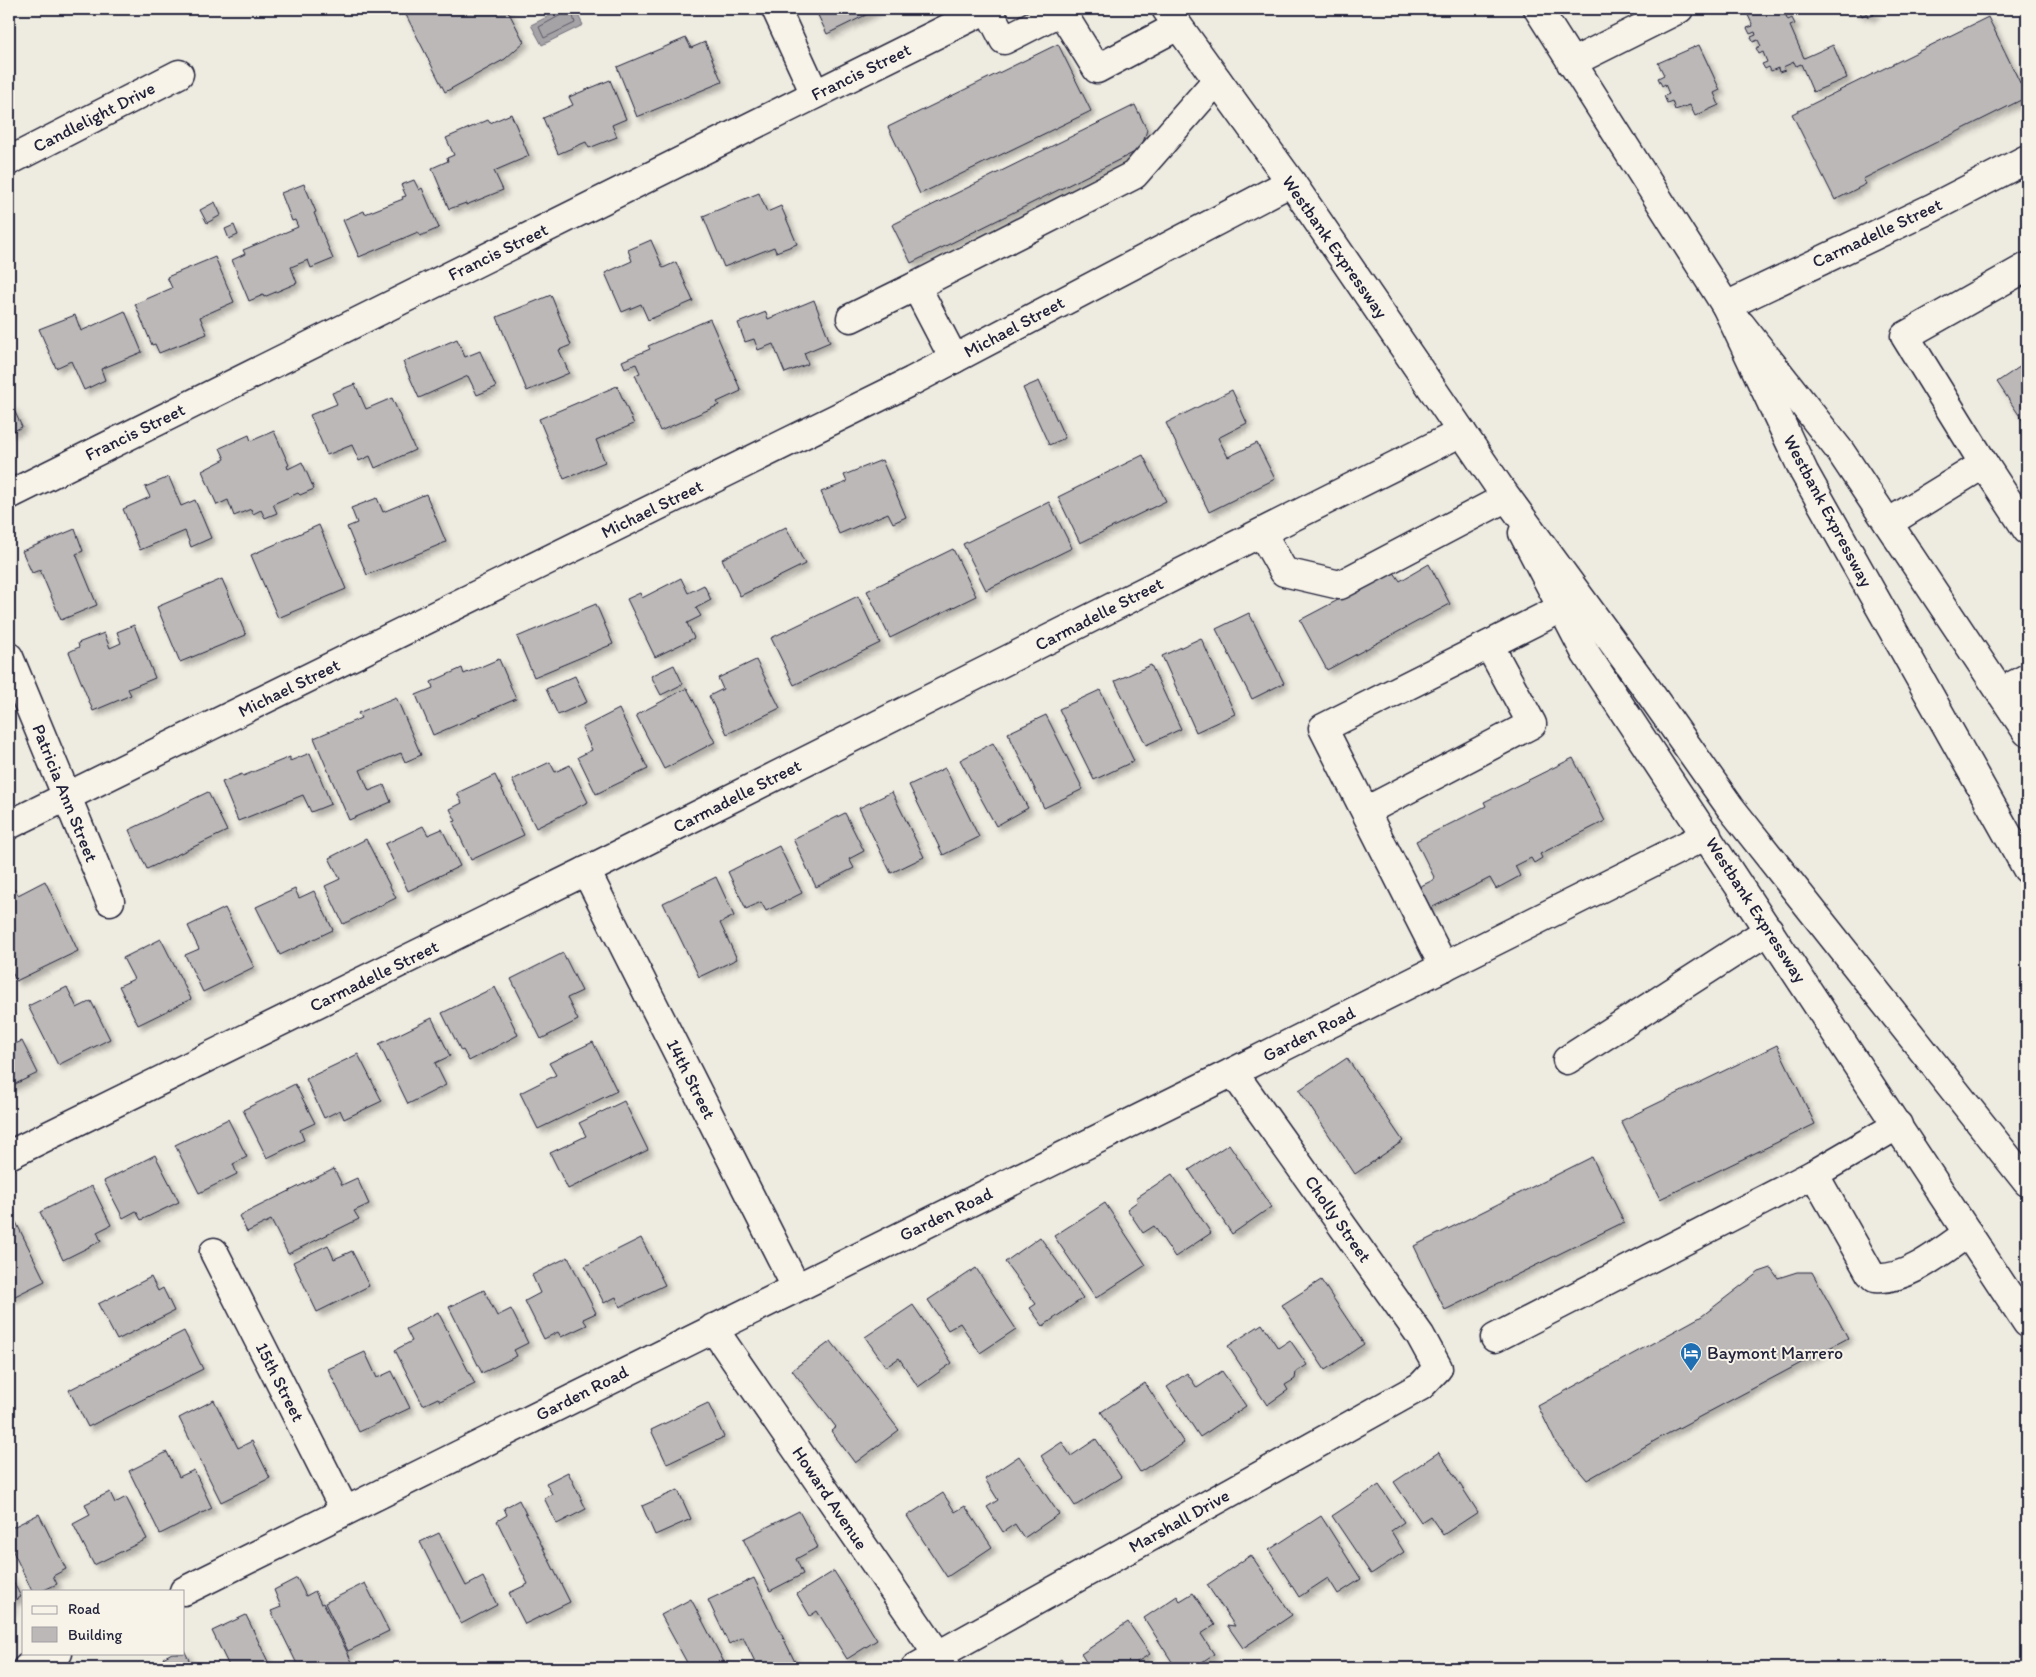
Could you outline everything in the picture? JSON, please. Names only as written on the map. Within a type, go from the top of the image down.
[{"type":"main road","points":[[776,9],[815,94]]},
{"type":"main road","points":[[987,9],[1004,40],[1061,11],[1097,69],[1172,17]]},
{"type":"main road","name":"Francis Street","points":[[9,495],[987,9]]},
{"type":"main road","name":"Westbank Expressway","points":[[1538,9],[1726,306],[1840,451],[2027,732]]},
{"type":"main road","points":[[1571,63],[1678,9]]},
{"type":"main road","name":"Westbank Expressway","points":[[1172,17],[1291,182],[1502,493],[1652,697],[1730,807],[2027,1182]]},
{"type":"main road","name":"Candlelight Drive","points":[[9,161],[179,74]]},
{"type":"main road","points":[[851,318],[1134,176],[1218,80]]},
{"type":"main road","name":"Carmadelle Street","points":[[1726,306],[1932,208],[2027,159]]},
{"type":"main road","name":"Michael Street","points":[[9,826],[954,359],[1291,182]]},
{"type":"main road","points":[[2027,267],[1905,336],[2027,530]]},
{"type":"main road","points":[[916,286],[954,359]]},
{"type":"main road","name":"Westbank Expressway","points":[[1726,306],[1804,472],[2027,870]]},
{"type":"main road","name":"Carmadelle Street","points":[[9,1155],[586,871],[1462,432]]},
{"type":"main road","points":[[1888,523],[1984,464]]},
{"type":"main road","points":[[1262,532],[1284,572],[1340,585],[1502,493]]},
{"type":"main road","name":"Westbank Expressway","points":[[1502,493],[1586,654],[2027,1323]]},
{"type":"main road","points":[[1444,967],[1323,728],[1562,608]]},
{"type":"main road","points":[[1366,811],[1532,724],[1489,645]]},
{"type":"main road","name":"Patricia Ann Street","points":[[9,657],[110,901]]},
{"type":"main road","points":[[2000,692],[2027,678]]},
{"type":"main road","name":"Garden Road","points":[[185,1591],[1233,1072],[1707,835]]},
{"type":"main road","name":"14th Street","points":[[586,871],[796,1287]]},
{"type":"main road","points":[[1567,1060],[1769,930]]},
{"type":"main road","name":"Cholly Street","points":[[1233,1072],[1420,1335],[1438,1368]]},
{"type":"main road","points":[[1495,1338],[1814,1174],[1898,1125]]},
{"type":"main road","points":[[1814,1174],[1870,1273],[1875,1278],[1897,1276],[1968,1233]]},
{"type":"main road","name":"15th Street","points":[[214,1252],[345,1511]]},
{"type":"main road","name":"Howard Avenue","points":[[713,1328],[933,1664]]},
{"type":"main road","name":"Marshall Drive","points":[[933,1664],[1421,1386],[1438,1368]]},
{"type":"main road","points":[[27,1668],[56,1654]]},
{"type":"water","points":[[563,9],[575,9],[583,25],[542,45],[531,25]]},
{"type":"building","points":[[403,9],[507,9],[524,42],[505,59],[445,92]]},
{"type":"building","points":[[815,9],[878,9],[827,34]]},
{"type":"building","points":[[1767,9],[1783,9],[1788,20],[1792,18],[1795,24],[1790,26],[1804,58],[1833,45],[1847,78],[1813,92],[1801,64],[1796,66],[1794,62],[1783,67],[1785,70],[1779,72],[1778,68],[1771,71],[1769,67],[1765,69],[1762,64],[1767,62],[1763,52],[1759,54],[1756,48],[1761,46],[1758,40],[1753,42],[1751,37],[1756,35],[1755,32],[1750,34],[1747,28],[1753,26],[1747,13],[1754,10],[1756,14]]},
{"type":"building","points":[[1854,9],[1877,9],[1872,10],[1874,15],[1868,17],[1867,13],[1862,16],[1859,10],[1855,12]]},
{"type":"building","points":[[1988,17],[2027,97],[1863,179],[1866,184],[1835,200],[1792,114]]},
{"type":"building","points":[[686,38],[691,48],[705,42],[722,82],[637,117],[617,67]]},
{"type":"building","points":[[1058,44],[1091,111],[920,194],[888,127]]},
{"type":"building","points":[[1699,45],[1720,90],[1714,93],[1719,105],[1695,116],[1690,105],[1675,110],[1672,101],[1667,103],[1664,96],[1669,94],[1665,84],[1662,86],[1658,78],[1664,75],[1658,63]]},
{"type":"building","points":[[610,80],[626,119],[612,125],[617,137],[589,148],[586,142],[558,154],[543,118],[573,105],[569,97]]},
{"type":"building","points":[[1135,105],[1147,130],[1141,149],[911,263],[892,225]]},
{"type":"building","points":[[511,114],[529,156],[494,171],[503,190],[466,205],[466,203],[449,209],[432,168],[448,161],[447,158],[454,155],[446,138],[488,120],[490,123]]},
{"type":"building","points":[[414,180],[419,190],[422,188],[439,228],[420,236],[418,232],[359,257],[343,220],[364,211],[365,214],[403,199],[402,197],[406,196],[401,185]]},
{"type":"building","points":[[304,184],[333,259],[311,268],[308,260],[291,267],[297,283],[264,297],[263,295],[249,301],[232,260],[245,254],[243,250],[298,227],[295,220],[292,221],[281,193]]},
{"type":"building","points":[[759,193],[767,212],[781,206],[797,244],[776,252],[774,247],[724,267],[703,216]]},
{"type":"building","points":[[215,202],[221,215],[207,223],[200,210]]},
{"type":"building","points":[[234,225],[238,235],[229,239],[225,229]]},
{"type":"building","points":[[651,240],[663,268],[676,262],[693,301],[648,320],[641,304],[622,312],[605,273],[632,261],[628,250]]},
{"type":"building","points":[[215,257],[234,302],[200,317],[207,334],[159,353],[155,344],[152,345],[135,304],[172,288],[167,277]]},
{"type":"building","points":[[551,295],[571,345],[559,350],[569,373],[527,391],[497,317]]},
{"type":"building","points":[[814,300],[830,342],[804,353],[808,364],[785,373],[773,344],[758,350],[754,339],[745,342],[738,323],[766,312],[768,319]]},
{"type":"building","points":[[125,311],[142,352],[101,369],[105,380],[84,390],[71,361],[56,368],[39,329],[75,315],[81,331]]},
{"type":"building","points":[[710,319],[741,391],[717,402],[719,405],[660,431],[635,375],[640,373],[636,364],[625,368],[622,361],[650,349],[648,346]]},
{"type":"building","points":[[457,339],[465,357],[480,351],[496,387],[477,395],[468,376],[419,398],[403,362]]},
{"type":"building","points":[[2027,362],[2027,427],[1997,382]]},
{"type":"building","points":[[1039,381],[1065,438],[1049,445],[1023,388]]},
{"type":"building","points":[[355,384],[366,409],[392,398],[415,450],[375,468],[370,456],[359,461],[352,445],[327,455],[310,415],[337,404],[332,393]]},
{"type":"building","points":[[617,386],[634,424],[596,440],[605,462],[564,479],[539,419]]},
{"type":"building","points":[[1232,390],[1247,423],[1218,438],[1228,457],[1257,443],[1275,479],[1209,512],[1166,423]]},
{"type":"building","points":[[12,406],[22,427],[9,433],[9,407]]},
{"type":"building","points":[[274,431],[289,465],[287,466],[288,469],[302,462],[314,489],[300,495],[298,493],[273,504],[277,513],[265,518],[261,510],[253,514],[251,509],[234,516],[228,500],[217,505],[202,471],[225,459],[220,448],[249,435],[251,441]]},
{"type":"building","points":[[1143,455],[1166,501],[1080,543],[1058,497]]},
{"type":"building","points":[[882,460],[906,517],[893,523],[888,513],[839,534],[821,492],[847,482],[844,475]]},
{"type":"building","points":[[169,477],[181,506],[195,500],[211,538],[191,547],[185,531],[140,550],[123,509],[150,497],[145,487]]},
{"type":"building","points":[[426,494],[446,542],[367,575],[347,527],[357,523],[351,508],[377,498],[383,512]]},
{"type":"building","points":[[1049,502],[1072,548],[986,590],[963,544]]},
{"type":"building","points":[[319,525],[346,589],[278,618],[251,555]]},
{"type":"building","points":[[786,527],[805,564],[740,596],[722,559]]},
{"type":"building","points":[[75,529],[83,551],[76,554],[97,605],[61,620],[40,570],[32,573],[22,551]]},
{"type":"building","points":[[953,549],[976,596],[890,638],[867,591]]},
{"type":"building","points":[[1429,564],[1450,604],[1327,670],[1300,620],[1393,571],[1400,581]]},
{"type":"building","points":[[681,578],[688,593],[704,585],[711,600],[696,608],[701,616],[687,623],[694,638],[655,657],[627,599],[640,593],[642,598]]},
{"type":"building","points":[[222,579],[246,635],[180,662],[157,607]]},
{"type":"building","points":[[858,596],[880,643],[794,685],[771,638]]},
{"type":"building","points":[[596,604],[613,644],[534,677],[517,637]]},
{"type":"building","points":[[1249,613],[1284,683],[1252,699],[1216,629]]},
{"type":"building","points":[[134,625],[155,678],[128,689],[131,695],[93,711],[69,652],[79,647],[78,643],[104,633],[110,648],[121,643],[117,632]]},
{"type":"building","points":[[1201,638],[1235,714],[1196,732],[1162,656]]},
{"type":"building","points":[[499,659],[516,699],[433,735],[416,695],[433,688],[431,682],[462,668],[464,674]]},
{"type":"building","points":[[756,660],[780,708],[727,734],[709,696],[723,689],[718,678]]},
{"type":"building","points":[[674,665],[683,684],[661,695],[651,676]]},
{"type":"building","points":[[1151,665],[1181,729],[1146,745],[1115,681]]},
{"type":"building","points":[[575,676],[587,702],[558,715],[546,689]]},
{"type":"building","points":[[687,688],[715,742],[664,769],[636,715]]},
{"type":"building","points":[[1100,690],[1134,761],[1094,780],[1059,709]]},
{"type":"building","points":[[396,697],[421,755],[405,762],[401,753],[360,770],[369,791],[384,785],[391,802],[349,820],[314,738],[361,718],[358,713]]},
{"type":"building","points":[[619,709],[648,769],[596,794],[578,757],[592,750],[582,728]]},
{"type":"building","points":[[1046,715],[1083,789],[1044,808],[1008,733]]},
{"type":"building","points":[[993,743],[1028,808],[996,826],[960,760]]},
{"type":"building","points":[[310,753],[331,804],[311,812],[303,795],[238,821],[222,782],[242,774],[243,776],[290,757],[290,761]]},
{"type":"building","points":[[1573,758],[1605,821],[1540,854],[1542,858],[1534,863],[1531,858],[1515,866],[1520,876],[1496,889],[1490,878],[1425,911],[1415,889],[1435,879],[1416,841],[1486,806],[1484,802]]},
{"type":"building","points":[[550,762],[555,772],[570,765],[588,802],[536,828],[512,780]]},
{"type":"building","points":[[945,768],[979,837],[943,855],[909,785]]},
{"type":"building","points":[[495,775],[524,835],[471,860],[453,822],[456,821],[450,809],[462,803],[457,793]]},
{"type":"building","points":[[208,792],[227,831],[147,869],[129,830]]},
{"type":"building","points":[[892,792],[924,857],[891,873],[859,808]]},
{"type":"building","points":[[845,813],[864,851],[849,859],[854,868],[816,887],[793,839]]},
{"type":"building","points":[[423,826],[428,835],[442,829],[460,866],[408,891],[385,844]]},
{"type":"building","points":[[366,839],[396,898],[343,924],[325,886],[340,879],[329,858]]},
{"type":"building","points":[[779,846],[802,893],[766,911],[761,902],[746,909],[728,872]]},
{"type":"building","points":[[716,877],[734,916],[720,923],[737,959],[699,977],[663,903]]},
{"type":"building","points":[[45,881],[78,951],[16,981],[9,965],[9,892],[15,889],[18,895]]},
{"type":"building","points":[[295,889],[299,898],[314,891],[333,930],[280,955],[256,907]]},
{"type":"building","points":[[225,908],[254,967],[203,992],[185,955],[199,949],[188,926]]},
{"type":"building","points":[[161,939],[191,999],[138,1025],[119,986],[134,979],[123,958]]},
{"type":"building","points":[[563,953],[582,991],[567,998],[578,1020],[541,1039],[511,979]]},
{"type":"building","points":[[67,987],[77,1008],[91,1001],[110,1039],[58,1065],[28,1006]]},
{"type":"building","points":[[495,987],[518,1035],[469,1061],[463,1050],[461,1051],[442,1013]]},
{"type":"building","points":[[432,1018],[450,1056],[435,1063],[446,1085],[408,1104],[379,1044]]},
{"type":"building","points":[[22,1041],[38,1073],[9,1087],[9,1043],[10,1046]]},
{"type":"building","points":[[593,1042],[617,1091],[538,1129],[520,1093],[556,1075],[549,1063]]},
{"type":"building","points":[[1777,1045],[1815,1124],[1660,1199],[1621,1121]]},
{"type":"building","points":[[358,1054],[382,1101],[344,1119],[340,1110],[324,1118],[306,1079]]},
{"type":"building","points":[[1347,1058],[1403,1141],[1355,1174],[1299,1090]]},
{"type":"building","points":[[295,1084],[315,1123],[300,1130],[304,1140],[267,1158],[243,1110]]},
{"type":"building","points":[[624,1101],[648,1150],[568,1189],[550,1153],[586,1136],[579,1123]]},
{"type":"building","points":[[228,1119],[247,1157],[233,1164],[237,1174],[199,1193],[175,1145]]},
{"type":"building","points":[[1229,1144],[1271,1207],[1232,1234],[1189,1170]]},
{"type":"building","points":[[155,1155],[179,1202],[141,1220],[136,1211],[123,1218],[104,1181]]},
{"type":"building","points":[[1592,1157],[1624,1222],[1445,1310],[1414,1246]]},
{"type":"building","points":[[334,1169],[342,1185],[357,1178],[369,1204],[354,1211],[359,1219],[288,1254],[271,1220],[247,1232],[239,1216]]},
{"type":"building","points":[[1172,1174],[1211,1233],[1175,1257],[1154,1226],[1143,1233],[1127,1209],[1138,1201],[1136,1198]]},
{"type":"building","points":[[92,1186],[111,1225],[97,1232],[101,1241],[63,1260],[40,1212]]},
{"type":"building","points":[[1105,1203],[1146,1265],[1096,1298],[1054,1236]]},
{"type":"building","points":[[16,1222],[45,1281],[9,1299],[9,1226]]},
{"type":"building","points":[[1040,1237],[1083,1298],[1043,1326],[1030,1308],[1036,1304],[1005,1262]]},
{"type":"building","points":[[641,1238],[665,1285],[620,1307],[616,1297],[604,1303],[585,1266]]},
{"type":"building","points":[[328,1245],[334,1259],[352,1251],[369,1286],[317,1312],[293,1262]]},
{"type":"building","points":[[568,1257],[596,1313],[583,1319],[587,1325],[561,1337],[558,1332],[544,1339],[525,1301],[540,1293],[532,1275]]},
{"type":"building","points":[[976,1268],[1016,1329],[980,1353],[960,1323],[948,1330],[928,1300]]},
{"type":"building","name":"Baymont Marrero","points":[[1771,1268],[1778,1278],[1797,1272],[1812,1272],[1848,1338],[1656,1440],[1587,1480],[1556,1443],[1538,1406],[1702,1316],[1759,1272]]},
{"type":"building","points":[[151,1277],[158,1291],[163,1288],[174,1311],[117,1340],[98,1304]]},
{"type":"building","points":[[1321,1280],[1364,1344],[1325,1370],[1282,1305]]},
{"type":"building","points":[[484,1290],[497,1316],[511,1309],[528,1343],[514,1350],[517,1356],[482,1373],[449,1307]]},
{"type":"building","points":[[913,1305],[952,1363],[918,1387],[899,1358],[886,1367],[865,1337]]},
{"type":"building","points":[[438,1312],[475,1384],[440,1401],[438,1398],[423,1405],[395,1350],[412,1341],[406,1329]]},
{"type":"building","points":[[1262,1324],[1278,1348],[1290,1340],[1307,1365],[1296,1372],[1295,1379],[1285,1385],[1288,1390],[1267,1405],[1228,1346]]},
{"type":"building","points":[[184,1331],[203,1369],[88,1427],[69,1390]]},
{"type":"building","points":[[831,1341],[899,1430],[855,1463],[831,1431],[836,1427],[792,1370]]},
{"type":"building","points":[[365,1352],[377,1378],[392,1371],[410,1408],[359,1432],[328,1369]]},
{"type":"building","points":[[1222,1371],[1246,1406],[1200,1437],[1167,1387],[1187,1373],[1197,1388]]},
{"type":"building","points":[[1145,1383],[1184,1443],[1140,1472],[1101,1412]]},
{"type":"building","points":[[214,1400],[238,1448],[252,1441],[270,1478],[221,1502],[179,1418]]},
{"type":"building","points":[[708,1403],[724,1437],[667,1464],[651,1430]]},
{"type":"building","points":[[1096,1439],[1121,1477],[1075,1506],[1041,1456],[1062,1442],[1071,1456]]},
{"type":"building","points":[[167,1452],[179,1477],[194,1470],[212,1508],[160,1534],[129,1471]]},
{"type":"building","points":[[1439,1452],[1478,1512],[1443,1535],[1430,1516],[1421,1522],[1394,1482]]},
{"type":"building","points":[[1019,1456],[1059,1514],[1024,1538],[1015,1524],[1003,1532],[987,1507],[998,1500],[985,1479]]},
{"type":"building","points":[[568,1472],[586,1509],[557,1524],[544,1498],[552,1494],[546,1483]]},
{"type":"building","points":[[1379,1485],[1404,1522],[1391,1531],[1404,1552],[1371,1574],[1332,1516]]},
{"type":"building","points":[[678,1490],[691,1519],[655,1535],[642,1506]]},
{"type":"building","points":[[110,1492],[115,1503],[126,1497],[147,1539],[94,1565],[73,1524],[90,1515],[85,1504]]},
{"type":"building","points":[[943,1493],[955,1512],[965,1506],[992,1547],[947,1577],[907,1516]]},
{"type":"building","points":[[519,1500],[570,1602],[525,1624],[509,1593],[528,1584],[497,1521],[507,1515],[504,1508]]},
{"type":"building","points":[[799,1511],[818,1547],[796,1559],[803,1574],[770,1591],[743,1539]]},
{"type":"building","points":[[39,1514],[66,1569],[53,1576],[57,1584],[44,1590],[32,1590],[9,1543],[9,1529]]},
{"type":"building","points":[[1321,1516],[1361,1579],[1338,1594],[1328,1578],[1299,1597],[1269,1550]]},
{"type":"building","points":[[439,1533],[466,1586],[483,1577],[497,1605],[461,1624],[420,1542]]},
{"type":"building","points":[[1251,1555],[1292,1615],[1243,1648],[1227,1625],[1235,1626],[1207,1585]]},
{"type":"building","points":[[834,1571],[877,1640],[847,1659],[817,1611],[810,1616],[797,1594]]},
{"type":"building","points":[[9,1573],[21,1597],[9,1603]]},
{"type":"building","points":[[297,1578],[306,1596],[315,1591],[321,1604],[323,1603],[355,1668],[299,1668],[271,1611],[281,1607],[274,1590]]},
{"type":"building","points":[[754,1578],[795,1662],[781,1668],[776,1668],[773,1662],[758,1668],[743,1637],[729,1644],[708,1600]]},
{"type":"building","points":[[365,1583],[389,1631],[348,1651],[325,1603]]},
{"type":"building","points":[[1193,1593],[1215,1625],[1201,1634],[1214,1654],[1193,1668],[1176,1668],[1144,1618],[1177,1596],[1180,1601]]},
{"type":"building","points":[[691,1599],[726,1666],[723,1668],[690,1668],[661,1615]]},
{"type":"building","points":[[246,1615],[271,1668],[230,1668],[212,1631]]},
{"type":"building","points":[[1128,1622],[1150,1654],[1137,1662],[1141,1668],[1090,1668],[1081,1654]]},
{"type":"building","points":[[185,1652],[193,1668],[168,1668],[163,1658],[170,1654],[185,1654]]},
{"type":"building","points":[[1061,1659],[1067,1668],[1047,1668]]},
{"type":"place","name":"Baymont Marrero","points":[[1691,1372]]}]
